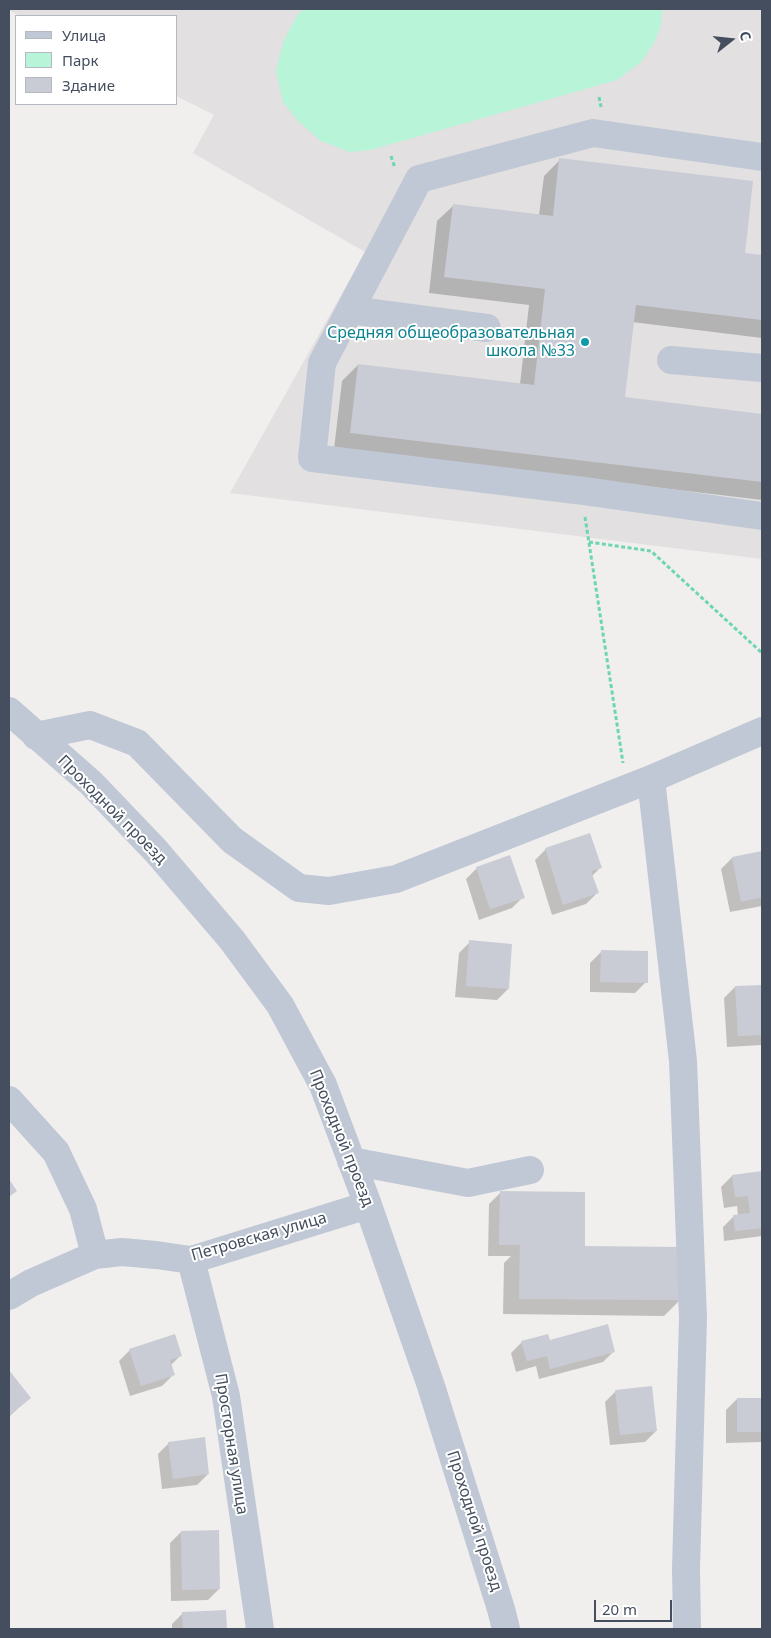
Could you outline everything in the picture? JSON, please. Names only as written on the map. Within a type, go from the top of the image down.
[{"type":"street","points":[[762,157],[592,133],[419,180],[322,363],[312,458],[584,491],[762,516]]},
{"type":"street","points":[[350,310],[488,328]]},
{"type":"street","points":[[671,360],[762,368]]},
{"type":"street","name":"Проходной проезд","points":[[9,711],[91,783],[156,851],[232,940],[280,1004],[323,1085],[368,1205],[431,1386],[506,1629]]},
{"type":"street","points":[[36,736],[90,725],[137,743],[232,840],[299,888],[329,891],[396,879],[639,784],[762,731]]},
{"type":"street","points":[[639,784],[682,1061],[694,1318],[686,1569],[687,1629]]},
{"type":"street","points":[[9,1100],[56,1152],[83,1209],[95,1255]]},
{"type":"street","points":[[352,1161],[468,1183],[530,1170]]},
{"type":"street","name":"Петровская улица","points":[[9,1296],[31,1283],[95,1255],[122,1252],[191,1260],[368,1205]]},
{"type":"street","name":"Просторная улица","points":[[191,1260],[226,1396],[260,1629]]},
{"type":"path","points":[[584,511],[639,784]]},
{"type":"path","points":[[589,542],[650,551],[762,653]]},
{"type":"shaded area","points":[[762,9],[762,559],[230,493],[365,252],[193,153],[214,115],[178,97],[178,15],[18,15],[9,10]]},
{"type":"green space","points":[[305,9],[662,9],[661,26],[654,43],[641,62],[617,80],[370,150],[350,152],[321,141],[299,122],[283,102],[276,71],[284,40],[298,14]]},
{"type":"building","name":"Средняя общеобразовательная школа №33","points":[[559,158],[753,181],[745,253],[762,255],[762,320],[636,305],[625,397],[762,414],[762,482],[350,433],[358,364],[534,385],[545,289],[444,277],[453,204],[553,216]]},
{"type":"building","points":[[590,833],[602,868],[591,871],[599,893],[563,905],[545,848]]},
{"type":"building","points":[[762,851],[762,897],[741,902],[732,857]]},
{"type":"building","points":[[510,855],[525,898],[490,909],[476,867]]},
{"type":"building","points":[[469,940],[512,944],[509,989],[466,986]]},
{"type":"building","points":[[601,950],[648,951],[648,983],[600,982]]},
{"type":"building","points":[[762,985],[762,1035],[738,1036],[735,986]]},
{"type":"building","points":[[762,1171],[762,1228],[735,1231],[733,1215],[750,1213],[748,1196],[735,1197],[732,1175]]},
{"type":"building","points":[[9,1179],[17,1191],[9,1197]]},
{"type":"building","points":[[500,1191],[585,1192],[585,1246],[682,1247],[681,1300],[519,1299],[520,1245],[499,1245]]},
{"type":"building","points":[[608,1324],[615,1352],[550,1369],[547,1356],[527,1361],[521,1341],[548,1334],[550,1340]]},
{"type":"building","points":[[175,1334],[182,1356],[170,1360],[175,1375],[141,1386],[129,1349]]},
{"type":"building","points":[[9,1370],[31,1398],[9,1416]]},
{"type":"building","points":[[652,1386],[657,1431],[620,1435],[615,1390]]},
{"type":"building","points":[[737,1398],[762,1398],[762,1432],[737,1432]]},
{"type":"building","points":[[205,1437],[209,1474],[173,1479],[168,1442]]},
{"type":"building","points":[[219,1530],[220,1589],[182,1590],[181,1531]]},
{"type":"building","points":[[226,1610],[227,1629],[183,1629],[182,1612]]},
{"type":"place","name":"Средняя общеобразовательная школа №33","points":[[585,342]]}]
